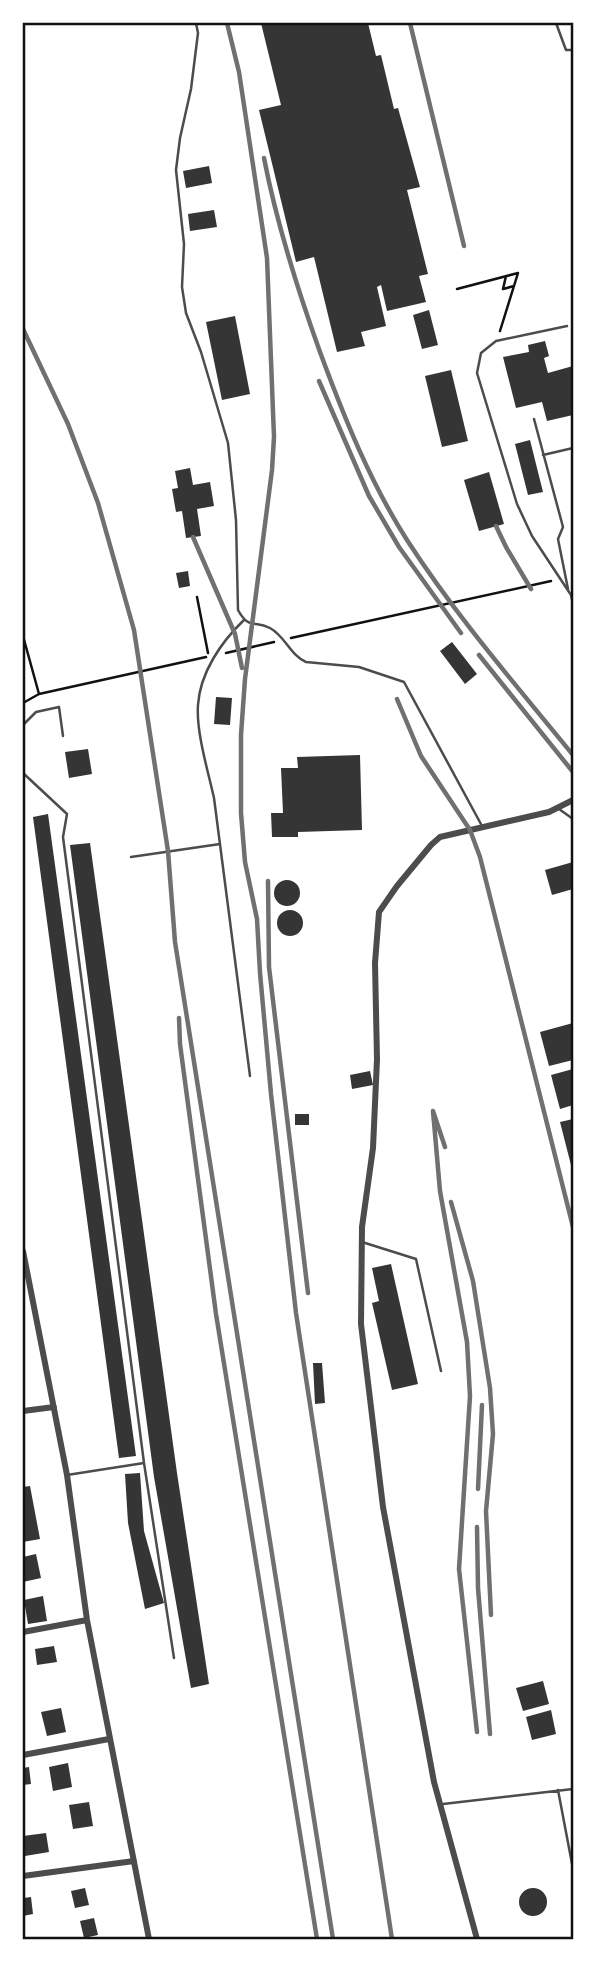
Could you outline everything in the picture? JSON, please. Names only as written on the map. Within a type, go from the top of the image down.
[{"type":"street","points":[[477,1939],[439,1805],[383,1507],[361,1324],[362,1242],[373,1148],[377,1059],[375,963],[379,912],[397,886],[440,837],[550,812],[573,800]]},
{"type":"street","points":[[23,1251],[67,1475],[87,1620],[149,1939]]},
{"type":"street","points":[[23,1411],[54,1407]]},
{"type":"street","points":[[23,1632],[87,1620]]},
{"type":"street","points":[[23,1755],[109,1739]]},
{"type":"street","points":[[23,1877],[134,1861]]},
{"type":"lane","points":[[196,23],[198,33],[191,89],[176,170],[184,244],[182,287],[186,313],[229,443],[236,520],[238,610],[244,620],[252,625],[270,628],[299,659],[359,667],[404,682],[483,827]]},
{"type":"lane","points":[[556,23],[566,50],[573,50]]},
{"type":"lane","points":[[567,326],[496,341],[481,353],[477,373],[517,504],[532,537],[569,592]]},
{"type":"lane","points":[[534,419],[563,527],[558,539],[573,604]]},
{"type":"lane","points":[[543,455],[573,448]]},
{"type":"lane","points":[[244,620],[225,640],[206,671],[198,706],[234,937],[250,1076]]},
{"type":"lane","points":[[23,725],[36,712],[59,707],[63,736]]},
{"type":"lane","points":[[23,773],[67,814],[63,837],[145,1463],[174,1658]]},
{"type":"lane","points":[[558,808],[573,820]]},
{"type":"lane","points":[[131,857],[220,845]]},
{"type":"lane","points":[[362,1242],[416,1259],[441,1371]]},
{"type":"lane","points":[[67,1475],[145,1463]]},
{"type":"lane","points":[[439,1805],[460,1800],[573,1788]]},
{"type":"lane","points":[[558,1790],[573,1869]]},
{"type":"path","points":[[457,289],[518,273],[500,331]]},
{"type":"path","points":[[506,276],[503,289],[514,286]]},
{"type":"path","points":[[289,639],[560,579]]},
{"type":"path","points":[[23,703],[39,694],[208,656],[197,597]]},
{"type":"path","points":[[23,636],[39,694]]},
{"type":"path","points":[[222,653],[276,642]]},
{"type":"building","points":[[261,23],[368,23],[376,56],[381,55],[394,109],[398,108],[420,187],[407,190],[428,274],[419,276],[426,302],[387,311],[381,285],[377,287],[386,326],[361,332],[365,346],[337,352],[314,257],[296,262],[259,110],[281,105]]},
{"type":"building","points":[[209,166],[212,183],[186,188],[183,171]]},
{"type":"building","points":[[214,210],[217,227],[190,231],[188,214]]},
{"type":"building","points":[[429,310],[438,345],[422,349],[413,315]]},
{"type":"building","points":[[235,316],[250,394],[222,400],[206,322]]},
{"type":"building","points":[[545,341],[549,356],[544,358],[548,373],[573,366],[573,415],[547,421],[542,402],[516,408],[503,357],[529,352],[528,345]]},
{"type":"building","points":[[451,370],[468,441],[442,447],[425,376]]},
{"type":"building","points":[[530,440],[543,492],[528,495],[515,444]]},
{"type":"building","points":[[190,468],[193,485],[210,482],[214,506],[197,509],[201,536],[186,538],[182,511],[176,512],[172,489],[178,488],[175,471]]},
{"type":"building","points":[[489,472],[504,524],[479,531],[464,480]]},
{"type":"building","points":[[188,571],[190,586],[179,588],[176,573]]},
{"type":"building","points":[[452,642],[477,674],[465,684],[440,651]]},
{"type":"building","points":[[216,697],[232,698],[230,725],[214,724]]},
{"type":"building","points":[[88,749],[92,774],[69,778],[65,752]]},
{"type":"building","points":[[360,755],[362,830],[298,832],[298,837],[272,837],[271,813],[283,813],[281,768],[298,768],[297,757]]},
{"type":"building","points":[[48,814],[136,1456],[119,1458],[33,817]]},
{"type":"building","points":[[90,843],[177,1473],[209,1684],[191,1688],[154,1477],[70,845]]},
{"type":"building","points":[[573,862],[573,889],[552,895],[545,870]]},
{"type":"building","points":[[287,880],[296,884],[300,893],[296,902],[287,906],[278,902],[274,893],[278,884]]},
{"type":"building","points":[[290,910],[299,914],[303,923],[299,932],[290,936],[281,932],[277,923],[281,914]]},
{"type":"building","points":[[573,1023],[573,1060],[549,1066],[540,1032]]},
{"type":"building","points":[[573,1069],[573,1105],[560,1109],[551,1075]]},
{"type":"building","points":[[370,1071],[373,1085],[352,1089],[350,1075]]},
{"type":"building","points":[[295,1114],[309,1114],[309,1125],[295,1125]]},
{"type":"building","points":[[573,1119],[573,1169],[572,1169],[560,1122]]},
{"type":"building","points":[[391,1264],[418,1384],[392,1390],[372,1303],[379,1301],[372,1268]]},
{"type":"building","points":[[313,1363],[322,1363],[325,1403],[315,1404]]},
{"type":"building","points":[[140,1473],[144,1531],[164,1603],[145,1609],[128,1523],[125,1474]]},
{"type":"building","points":[[30,1486],[40,1539],[23,1542],[23,1487]]},
{"type":"building","points":[[36,1554],[41,1578],[23,1582],[23,1557]]},
{"type":"building","points":[[43,1596],[47,1621],[28,1624],[24,1600]]},
{"type":"building","points":[[54,1646],[57,1662],[37,1665],[35,1649]]},
{"type":"building","points":[[543,1681],[549,1704],[523,1711],[516,1688]]},
{"type":"building","points":[[61,1708],[66,1732],[47,1736],[41,1712]]},
{"type":"building","points":[[551,1710],[556,1734],[532,1740],[526,1717]]},
{"type":"building","points":[[68,1763],[72,1787],[53,1791],[49,1767]]},
{"type":"building","points":[[29,1767],[31,1784],[23,1785],[23,1768]]},
{"type":"building","points":[[89,1802],[93,1826],[73,1829],[69,1805]]},
{"type":"building","points":[[46,1833],[49,1852],[25,1856],[23,1836]]},
{"type":"building","points":[[85,1888],[89,1905],[75,1908],[71,1891]]},
{"type":"building","points":[[533,1888],[543,1892],[547,1902],[543,1912],[533,1916],[523,1912],[519,1902],[523,1892]]},
{"type":"building","points":[[31,1897],[33,1914],[23,1916],[23,1898]]},
{"type":"building","points":[[94,1918],[98,1935],[84,1938],[80,1921]]},
{"type":"railway","points":[[227,23],[239,72],[267,258],[274,437],[245,679],[241,735],[241,813],[245,862],[257,919],[271,1094],[296,1313],[392,1939]]},
{"type":"railway","points":[[410,23],[464,246]]},
{"type":"railway","points":[[264,158],[281,232],[312,328],[348,425],[381,495],[407,540],[446,596],[573,755]]},
{"type":"railway","points":[[23,329],[68,424],[98,503],[134,630],[168,851],[175,942],[333,1939]]},
{"type":"railway","points":[[319,381],[369,496],[399,547],[461,633]]},
{"type":"railway","points":[[496,526],[531,589]]},
{"type":"railway","points":[[193,537],[235,634],[242,668]]},
{"type":"railway","points":[[479,655],[573,772]]},
{"type":"railway","points":[[397,699],[421,756],[470,830],[480,857],[573,1227]]},
{"type":"railway","points":[[268,881],[269,967],[308,1293]]},
{"type":"railway","points":[[179,1018],[180,1044],[216,1314],[317,1939]]},
{"type":"railway","points":[[445,1147],[433,1111],[440,1191],[467,1342],[470,1396],[459,1569],[477,1732]]},
{"type":"railway","points":[[451,1202],[473,1281],[490,1388],[493,1434],[486,1511],[491,1615]]},
{"type":"railway","points":[[478,1489],[482,1405]]},
{"type":"railway","points":[[477,1527],[478,1588],[490,1734]]}]
